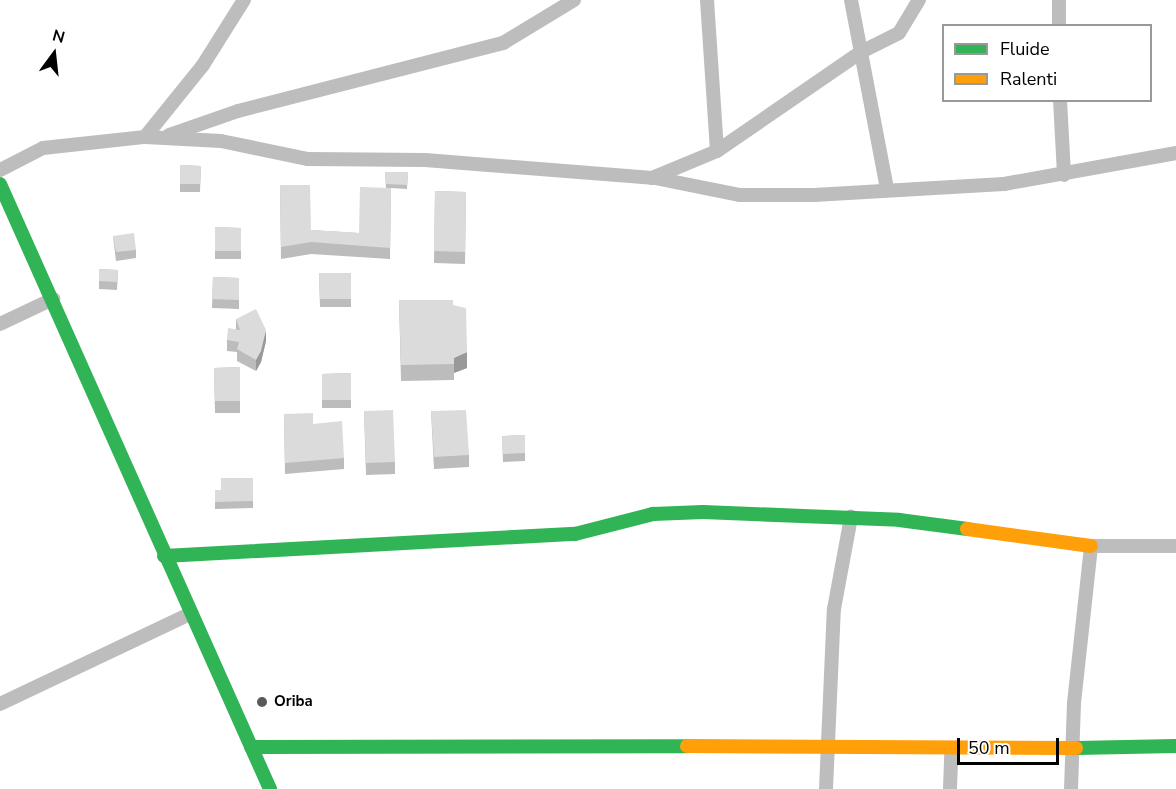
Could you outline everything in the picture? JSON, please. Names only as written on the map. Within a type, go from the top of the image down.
[{"type":"main road","points":[[0,184],[53,299],[164,556],[192,613],[270,789]]},
{"type":"main road","points":[[164,556],[575,534],[653,514],[851,517],[1091,546]]},
{"type":"main road","points":[[251,747],[497,743],[829,751],[951,751],[1176,746]]},
{"type":"street","points":[[145,137],[202,65],[244,0]]},
{"type":"street","points":[[161,138],[238,111],[503,43],[574,0]]},
{"type":"street","points":[[707,0],[717,151]]},
{"type":"street","points":[[851,0],[887,189]]},
{"type":"street","points":[[652,178],[717,151],[861,52],[899,33],[919,0]]},
{"type":"street","points":[[1059,0],[1059,24]]},
{"type":"street","points":[[1060,102],[1064,175]]},
{"type":"street","points":[[0,170],[43,148],[145,137],[221,141],[308,159],[425,160],[652,178],[764,196],[1004,184],[1176,153]]},
{"type":"street","points":[[0,324],[53,299]]},
{"type":"street","points":[[826,789],[834,609],[851,517]]},
{"type":"street","points":[[1071,789],[1071,749],[1091,546],[1176,546]]},
{"type":"street","points":[[0,704],[192,613]]},
{"type":"street","points":[[950,789],[951,751]]},
{"type":"building","points":[[180,165],[201,166],[200,184],[180,184]]},
{"type":"building","points":[[385,172],[408,172],[407,185],[386,184]]},
{"type":"building","points":[[280,185],[310,185],[311,230],[359,233],[360,187],[391,188],[390,248],[311,242],[281,247]]},
{"type":"building","points":[[435,191],[466,192],[465,252],[434,251]]},
{"type":"building","points":[[215,227],[241,228],[241,251],[215,251]]},
{"type":"building","points":[[134,233],[136,250],[116,252],[113,236]]},
{"type":"building","points":[[99,269],[118,270],[117,282],[99,281]]},
{"type":"building","points":[[319,273],[351,273],[351,299],[320,299]]},
{"type":"building","points":[[213,277],[239,278],[239,300],[212,299]]},
{"type":"building","points":[[399,300],[453,300],[453,305],[466,308],[467,352],[454,358],[454,364],[401,365]]},
{"type":"building","points":[[256,309],[266,330],[261,351],[256,360],[237,349],[239,342],[227,340],[228,328],[240,330],[236,319]]},
{"type":"building","points":[[240,367],[240,401],[215,401],[214,368]]},
{"type":"building","points":[[351,373],[351,400],[322,400],[322,374]]},
{"type":"building","points":[[393,410],[395,462],[366,463],[364,411]]},
{"type":"building","points":[[466,410],[469,455],[434,457],[431,411]]},
{"type":"building","points":[[313,413],[313,424],[342,421],[344,458],[285,463],[284,414]]},
{"type":"building","points":[[525,435],[525,453],[503,454],[502,436]]},
{"type":"building","points":[[221,478],[253,478],[253,501],[215,502],[215,490],[221,490]]},
{"type":"traffic: fast","points":[[0,184],[270,789]]},
{"type":"traffic: fast","points":[[164,556],[575,534],[653,514],[703,512],[899,520],[967,529]]},
{"type":"traffic: fast","points":[[251,747],[687,746]]},
{"type":"traffic: fast","points":[[1076,748],[1176,746]]},
{"type":"traffic: slow","points":[[967,529],[1091,546]]},
{"type":"traffic: slow","points":[[687,746],[1076,748]]},
{"type":"place","name":"Oriba","points":[[262,702]]}]
